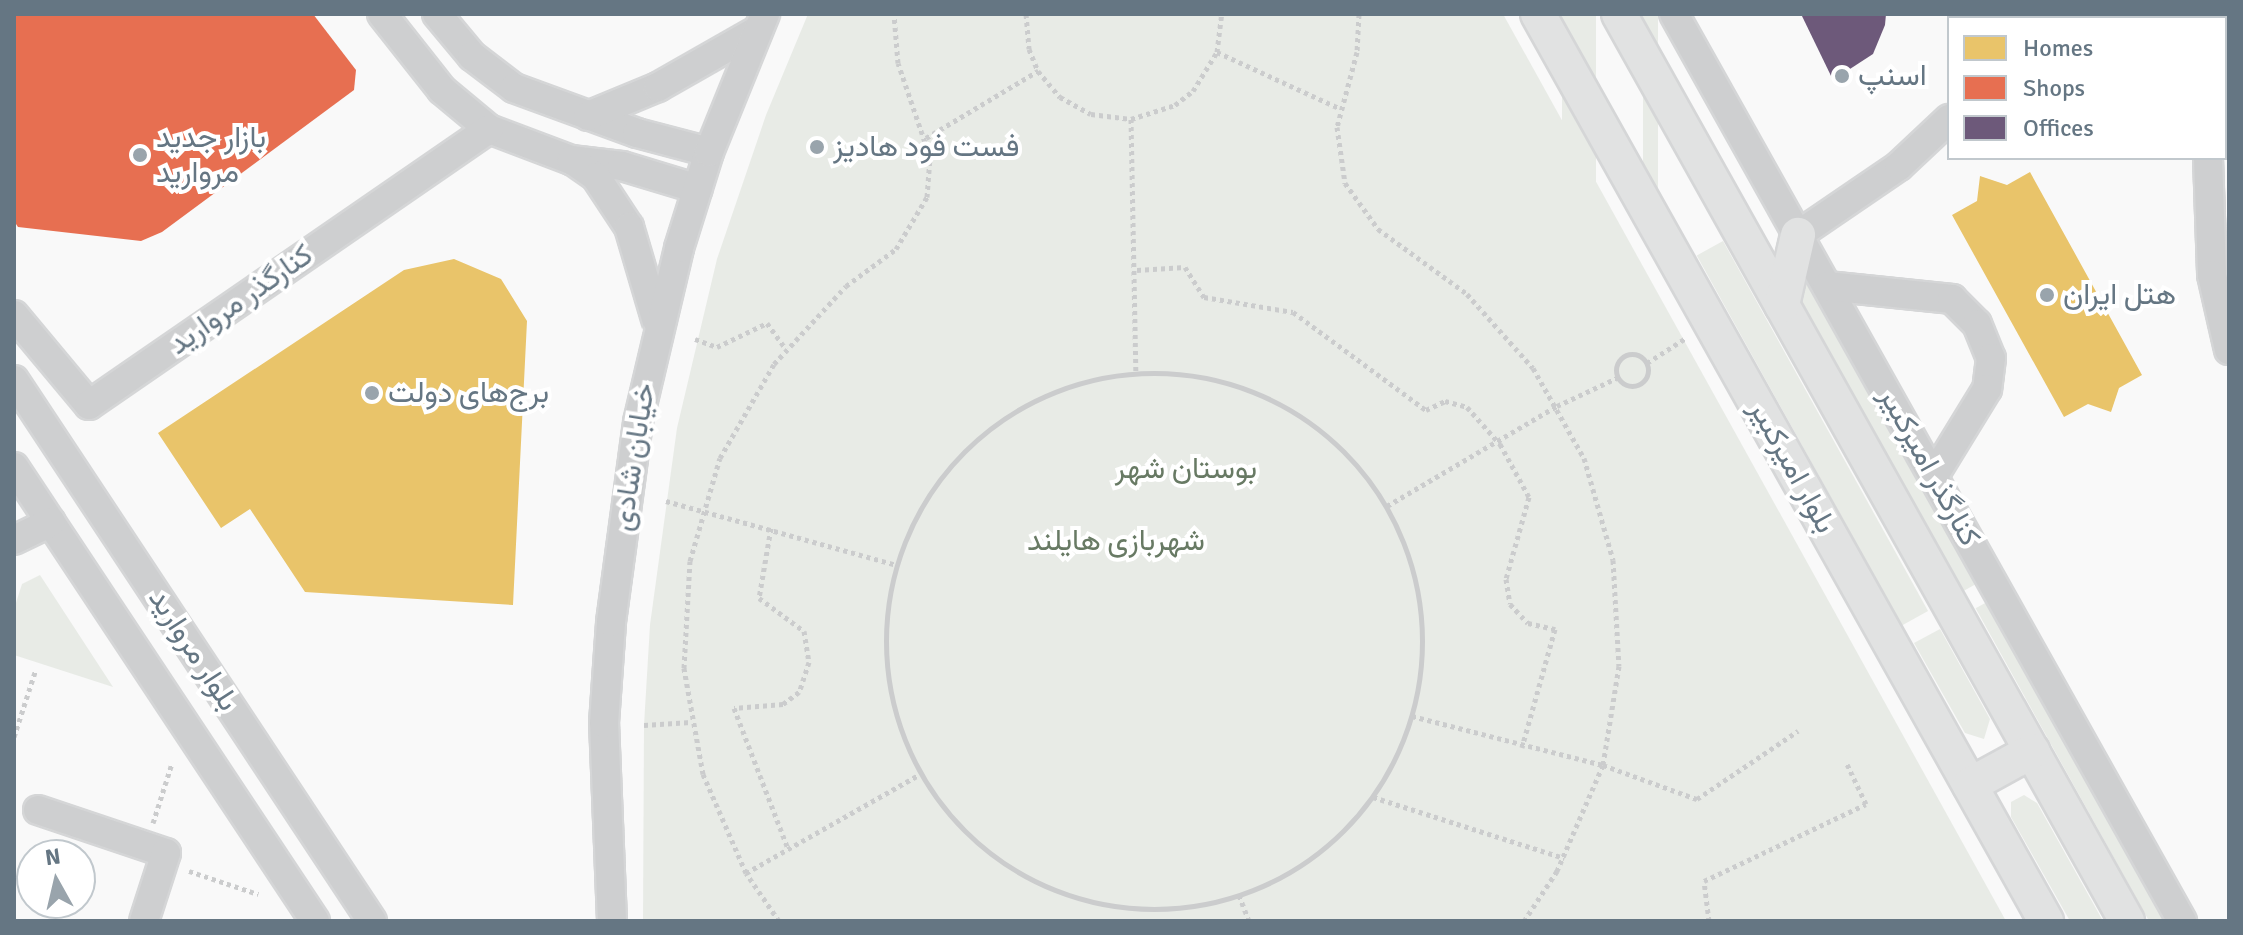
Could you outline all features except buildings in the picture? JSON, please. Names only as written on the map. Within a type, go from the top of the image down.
[{"type":"main road","name":"بلوار امیرکبیر","points":[[1538,14],[2046,921]]},
{"type":"main road","points":[[1619,14],[2127,921]]},
{"type":"main road","points":[[1782,305],[1798,235]]},
{"type":"main road","points":[[1970,785],[2032,751]]},
{"type":"street","points":[[382,14],[442,90],[489,129],[571,160],[596,177],[629,227],[643,259],[657,330]]},
{"type":"street","points":[[437,14],[472,56],[514,88],[637,133],[709,152]]},
{"type":"street","name":"کنارگذر امیرکبیر","points":[[1674,14],[1935,474],[2182,921]]},
{"type":"street","points":[[588,116],[658,87],[761,22]]},
{"type":"street","name":"خیابان شادی","points":[[612,920],[604,723],[622,522],[657,330],[709,152],[761,22]]},
{"type":"street","points":[[1798,235],[1899,166],[1947,121]]},
{"type":"street","name":"کنارگذر مروارید","points":[[14,317],[89,405],[489,129]]},
{"type":"street","points":[[622,166],[639,149],[637,133]]},
{"type":"street","points":[[571,160],[622,166],[698,189]]},
{"type":"street","points":[[2208,160],[2212,275],[2229,350]]},
{"type":"street","points":[[1827,286],[1952,299],[1977,324],[1991,358],[1987,389],[1935,474]]},
{"type":"street","points":[[14,317],[35,411]]},
{"type":"street","name":"بلوار مروارید","points":[[14,380],[372,921]]},
{"type":"street","name":"بلوار مروارید","points":[[14,467],[315,921]]},
{"type":"street","points":[[14,540],[51,522]]},
{"type":"street","points":[[224,783],[239,793],[257,790],[267,775],[264,757]]},
{"type":"street","points":[[38,810],[166,853],[144,921]]},
{"type":"path","points":[[779,921],[746,873],[708,787],[691,722],[684,614],[702,508],[744,410],[786,349],[846,286],[909,234],[927,197],[926,138],[898,63],[894,14]]},
{"type":"path","points":[[1026,14],[1029,49],[1038,71],[1075,106],[1108,118],[1131,119],[1153,115],[1184,98],[1207,73],[1217,52],[1222,14]]},
{"type":"path","points":[[1359,14],[1357,52],[1341,109],[1340,165],[1365,215],[1467,294],[1525,358],[1557,406],[1584,458],[1613,560],[1619,666],[1603,765],[1564,858],[1524,921]]},
{"type":"path","points":[[1217,52],[1341,109]]},
{"type":"path","points":[[926,138],[1038,71]]},
{"type":"path","points":[[1131,119],[1137,270],[1136,373]]},
{"type":"path","points":[[1137,270],[1185,267],[1204,297],[1293,312],[1426,410],[1445,401],[1467,407],[1500,444],[1529,497],[1506,579],[1510,604],[1528,623],[1555,629],[1522,747]]},
{"type":"path","points":[[1647,363],[1711,322]]},
{"type":"path","points":[[695,339],[717,347],[767,323],[786,349]]},
{"type":"path","points":[[1617,378],[1616,364],[1623,356],[1634,354],[1647,363]]},
{"type":"path","points":[[1387,506],[1500,444],[1557,406],[1617,378],[1638,386],[1648,374],[1647,363]]},
{"type":"path","points":[[1136,373],[1215,380],[1284,407],[1343,450],[1387,506],[1415,574],[1421,609],[1423,645],[1412,716],[1373,797],[1324,849],[1239,895],[1167,909],[1105,904],[1058,891],[1024,876],[974,840],[920,774],[896,717],[887,672],[885,626],[896,565],[923,504],[963,452],[989,430],[1071,386],[1136,373]]},
{"type":"path","points":[[666,501],[702,508],[896,565]]},
{"type":"path","points":[[771,528],[759,598],[804,631],[809,662],[799,692],[783,704],[734,708],[788,849]]},
{"type":"path","points":[[14,737],[36,669]]},
{"type":"path","points":[[1412,716],[1522,747],[1603,765],[1697,799],[1798,731]]},
{"type":"path","points":[[644,725],[691,722]]},
{"type":"path","points":[[151,828],[172,763]]},
{"type":"path","points":[[1709,921],[1704,881],[1866,804],[1847,764]]},
{"type":"path","points":[[746,873],[920,774]]},
{"type":"path","points":[[1373,797],[1564,858]]},
{"type":"path","points":[[184,870],[258,894]]},
{"type":"path","points":[[1239,895],[1249,921]]},
{"type":"green space","name":"بوستان شهر","points":[[808,14],[1503,14],[2006,921],[643,921],[644,725],[650,625],[677,428],[717,259],[766,115]]},
{"type":"green space","points":[[1562,14],[1596,14],[1596,270],[1562,270]]},
{"type":"green space","points":[[1643,14],[1658,14],[1658,231],[1643,231]]},
{"type":"green space","points":[[1723,241],[1928,611],[1902,626],[1697,256]]},
{"type":"green space","points":[[1803,273],[1976,584],[1960,593],[1787,282]]},
{"type":"green space","points":[[40,575],[113,687],[14,655],[14,609],[22,584]]},
{"type":"green space","points":[[1987,602],[2164,921],[2149,921],[1976,608]]},
{"type":"green space","points":[[1940,629],[1990,719],[1984,739],[1965,733],[1914,643]]},
{"type":"green space","points":[[2024,795],[2037,803],[2103,921],[2070,921],[2011,817],[2011,802]]},
{"type":"place","name":"اسنپ","points":[[1842,76]]},
{"type":"place","name":"فست فود هادیز","points":[[817,147]]},
{"type":"place","name":"بازار جدید مروارید","points":[[140,155]]},
{"type":"place","name":"هتل ایران","points":[[2047,295]]},
{"type":"place","name":"برج‌های دولت","points":[[372,393]]},
{"type":"park label","name":"شهربازی هایلند","points":[[1116,541]]}]
